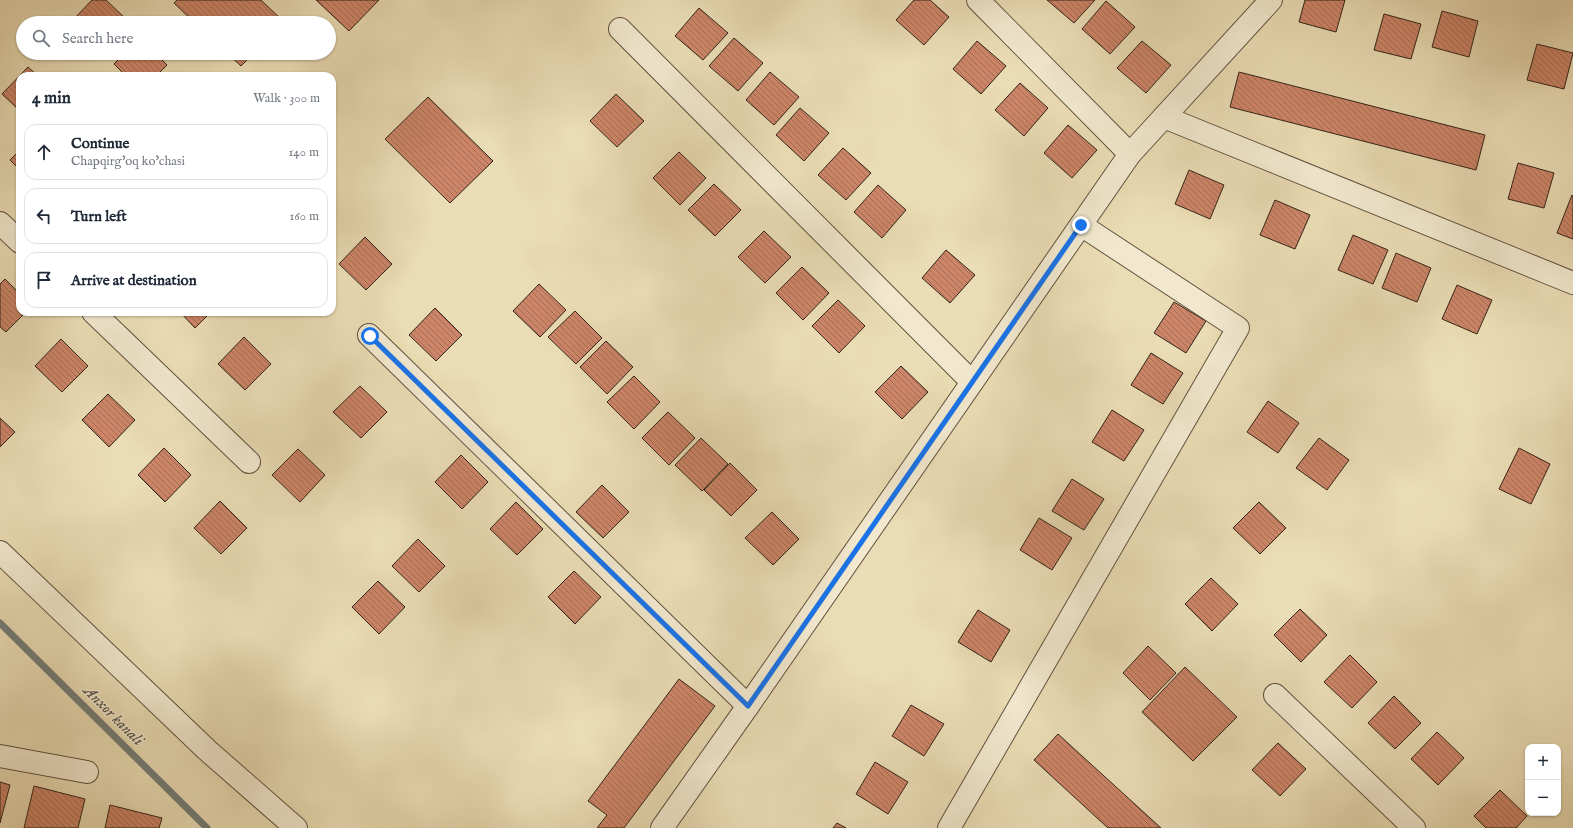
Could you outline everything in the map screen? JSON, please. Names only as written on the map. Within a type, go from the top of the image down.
[{"type":"street","points":[[978,0],[1130,154]]},
{"type":"street","points":[[662,828],[1130,154],[1271,0]]},
{"type":"street","points":[[620,29],[972,382]]},
{"type":"street","points":[[1164,117],[1573,283]]},
{"type":"street","points":[[0,223],[16,238]]},
{"type":"street","points":[[949,828],[1238,328],[1081,225]]},
{"type":"street","points":[[97,316],[248,462]]},
{"type":"street","points":[[370,336],[748,706]]},
{"type":"street","points":[[0,552],[207,750],[296,828]]},
{"type":"street","points":[[1275,695],[1414,828]]},
{"type":"street","points":[[0,756],[87,772]]},
{"type":"building","points":[[92,0],[106,0],[123,16],[77,16]]},
{"type":"building","points":[[177,0],[261,0],[278,16],[188,16],[174,3]]},
{"type":"building","points":[[316,0],[379,0],[349,31],[336,19],[336,16],[333,16]]},
{"type":"building","points":[[914,0],[930,0],[949,17],[924,45],[896,20]]},
{"type":"building","points":[[1047,0],[1095,0],[1074,23]]},
{"type":"building","points":[[1305,0],[1345,0],[1336,32],[1299,22]]},
{"type":"building","points":[[1106,1],[1135,27],[1110,54],[1082,29]]},
{"type":"building","points":[[699,8],[728,33],[703,60],[675,36]]},
{"type":"building","points":[[1442,11],[1478,21],[1469,57],[1432,47]]},
{"type":"building","points":[[1384,14],[1421,24],[1411,59],[1374,50]]},
{"type":"building","points":[[734,38],[763,63],[738,91],[709,66]]},
{"type":"building","points":[[977,41],[1006,66],[981,94],[953,69]]},
{"type":"building","points":[[1142,41],[1171,65],[1146,93],[1117,68]]},
{"type":"building","points":[[1537,44],[1573,53],[1564,89],[1527,80]]},
{"type":"building","points":[[118,60],[162,60],[167,65],[160,72],[122,72],[114,64]]},
{"type":"building","points":[[235,60],[247,60],[241,66]]},
{"type":"building","points":[[28,67],[34,72],[23,72]]},
{"type":"building","points":[[770,72],[799,97],[774,125],[746,100]]},
{"type":"building","points":[[1239,72],[1485,135],[1476,170],[1230,107]]},
{"type":"building","points":[[16,79],[16,107],[2,94]]},
{"type":"building","points":[[1020,83],[1048,108],[1024,136],[995,110]]},
{"type":"building","points":[[616,94],[644,121],[617,147],[590,121]]},
{"type":"building","points":[[428,97],[493,161],[450,203],[385,139]]},
{"type":"building","points":[[800,108],[829,133],[804,161],[776,135]]},
{"type":"building","points":[[1068,125],[1097,150],[1072,178],[1044,153]]},
{"type":"building","points":[[843,148],[871,173],[846,200],[818,175]]},
{"type":"building","points":[[679,152],[706,178],[680,205],[653,178]]},
{"type":"building","points":[[16,154],[16,166],[10,160]]},
{"type":"building","points":[[1518,163],[1554,173],[1544,208],[1508,199]]},
{"type":"building","points":[[1189,170],[1224,185],[1210,219],[1175,204]]},
{"type":"building","points":[[714,184],[741,210],[715,236],[688,210]]},
{"type":"building","points":[[878,185],[906,210],[882,238],[854,212]]},
{"type":"building","points":[[1572,195],[1573,196],[1573,239],[1557,233]]},
{"type":"building","points":[[1275,200],[1310,215],[1295,249],[1260,235]]},
{"type":"building","points":[[764,231],[791,257],[765,283],[738,257]]},
{"type":"building","points":[[1353,235],[1388,250],[1373,284],[1338,270]]},
{"type":"building","points":[[365,237],[392,264],[366,290],[339,264]]},
{"type":"building","points":[[946,250],[975,275],[950,303],[922,278]]},
{"type":"building","points":[[1396,253],[1431,268],[1417,302],[1382,288]]},
{"type":"building","points":[[802,267],[829,293],[803,320],[776,293]]},
{"type":"building","points":[[5,279],[16,290],[16,316],[22,316],[6,332],[0,327],[0,284]]},
{"type":"building","points":[[539,284],[566,310],[540,337],[513,311]]},
{"type":"building","points":[[1457,285],[1492,300],[1477,334],[1442,319]]},
{"type":"building","points":[[838,300],[865,326],[839,353],[812,326]]},
{"type":"building","points":[[1174,302],[1206,321],[1186,353],[1154,333]]},
{"type":"building","points":[[435,308],[462,335],[436,361],[409,335]]},
{"type":"building","points":[[575,311],[602,338],[576,364],[548,337]]},
{"type":"building","points":[[184,316],[207,316],[195,328]]},
{"type":"building","points":[[244,337],[271,364],[245,390],[218,364]]},
{"type":"building","points":[[61,339],[88,366],[62,392],[35,366]]},
{"type":"building","points":[[606,341],[633,367],[607,394],[580,367]]},
{"type":"building","points":[[1151,353],[1183,373],[1163,404],[1131,385]]},
{"type":"building","points":[[901,366],[928,392],[902,419],[875,392]]},
{"type":"building","points":[[634,376],[660,402],[634,429],[607,402]]},
{"type":"building","points":[[360,386],[387,412],[361,438],[333,412]]},
{"type":"building","points":[[108,394],[135,420],[109,447],[82,420]]},
{"type":"building","points":[[1268,401],[1299,423],[1278,453],[1247,432]]},
{"type":"building","points":[[1112,410],[1144,430],[1124,461],[1092,442]]},
{"type":"building","points":[[668,412],[695,438],[669,465],[642,438]]},
{"type":"building","points":[[0,418],[15,432],[0,447]]},
{"type":"building","points":[[701,438],[728,464],[702,491],[675,465]]},
{"type":"building","points":[[1319,438],[1349,460],[1327,490],[1296,468]]},
{"type":"building","points":[[164,448],[191,475],[165,502],[138,475]]},
{"type":"building","points":[[1519,448],[1550,464],[1531,504],[1499,489]]},
{"type":"building","points":[[298,449],[325,475],[300,502],[272,475]]},
{"type":"building","points":[[461,455],[488,482],[462,509],[435,482]]},
{"type":"building","points":[[730,463],[757,490],[731,516],[704,490]]},
{"type":"building","points":[[1072,479],[1104,499],[1084,530],[1052,511]]},
{"type":"building","points":[[602,485],[629,512],[603,538],[576,512]]},
{"type":"building","points":[[220,501],[247,528],[221,554],[194,528]]},
{"type":"building","points":[[516,502],[543,529],[517,555],[490,529]]},
{"type":"building","points":[[1259,502],[1286,528],[1260,554],[1233,528]]},
{"type":"building","points":[[772,512],[799,539],[773,565],[745,538]]},
{"type":"building","points":[[1039,518],[1072,538],[1052,570],[1020,550]]},
{"type":"building","points":[[418,539],[445,566],[419,592],[392,566]]},
{"type":"building","points":[[574,571],[601,597],[575,624],[548,597]]},
{"type":"building","points":[[1211,578],[1238,604],[1212,631],[1185,604]]},
{"type":"building","points":[[378,581],[405,607],[379,634],[352,607]]},
{"type":"building","points":[[1300,609],[1327,635],[1301,662],[1274,635]]},
{"type":"building","points":[[978,610],[1010,630],[991,662],[958,642]]},
{"type":"building","points":[[1148,646],[1176,673],[1150,700],[1123,673]]},
{"type":"building","points":[[1350,655],[1377,682],[1352,708],[1324,682]]},
{"type":"building","points":[[1185,667],[1237,717],[1193,761],[1142,712]]},
{"type":"building","points":[[679,679],[715,706],[624,828],[597,828],[607,815],[588,801]]},
{"type":"building","points":[[1394,696],[1421,723],[1395,749],[1368,723]]},
{"type":"building","points":[[911,705],[944,724],[924,756],[892,736]]},
{"type":"building","points":[[1437,732],[1464,758],[1438,785],[1411,759]]},
{"type":"building","points":[[1058,734],[1161,828],[1108,828],[1034,760]]},
{"type":"building","points":[[1278,743],[1306,769],[1280,796],[1252,770]]},
{"type":"building","points":[[875,762],[908,782],[888,814],[856,794]]},
{"type":"building","points":[[0,782],[10,785],[0,823]]},
{"type":"building","points":[[34,786],[85,799],[78,828],[24,828]]},
{"type":"building","points":[[1500,790],[1525,814],[1525,816],[1527,816],[1516,828],[1486,828],[1474,816]]},
{"type":"building","points":[[110,805],[162,818],[159,828],[105,828]]},
{"type":"building","points":[[837,823],[846,828],[833,828]]},
{"type":"waterway","name":"Anxor kanali","points":[[0,623],[207,828]]},
{"type":"route","points":[[370,336],[748,706],[1081,225]]}]
